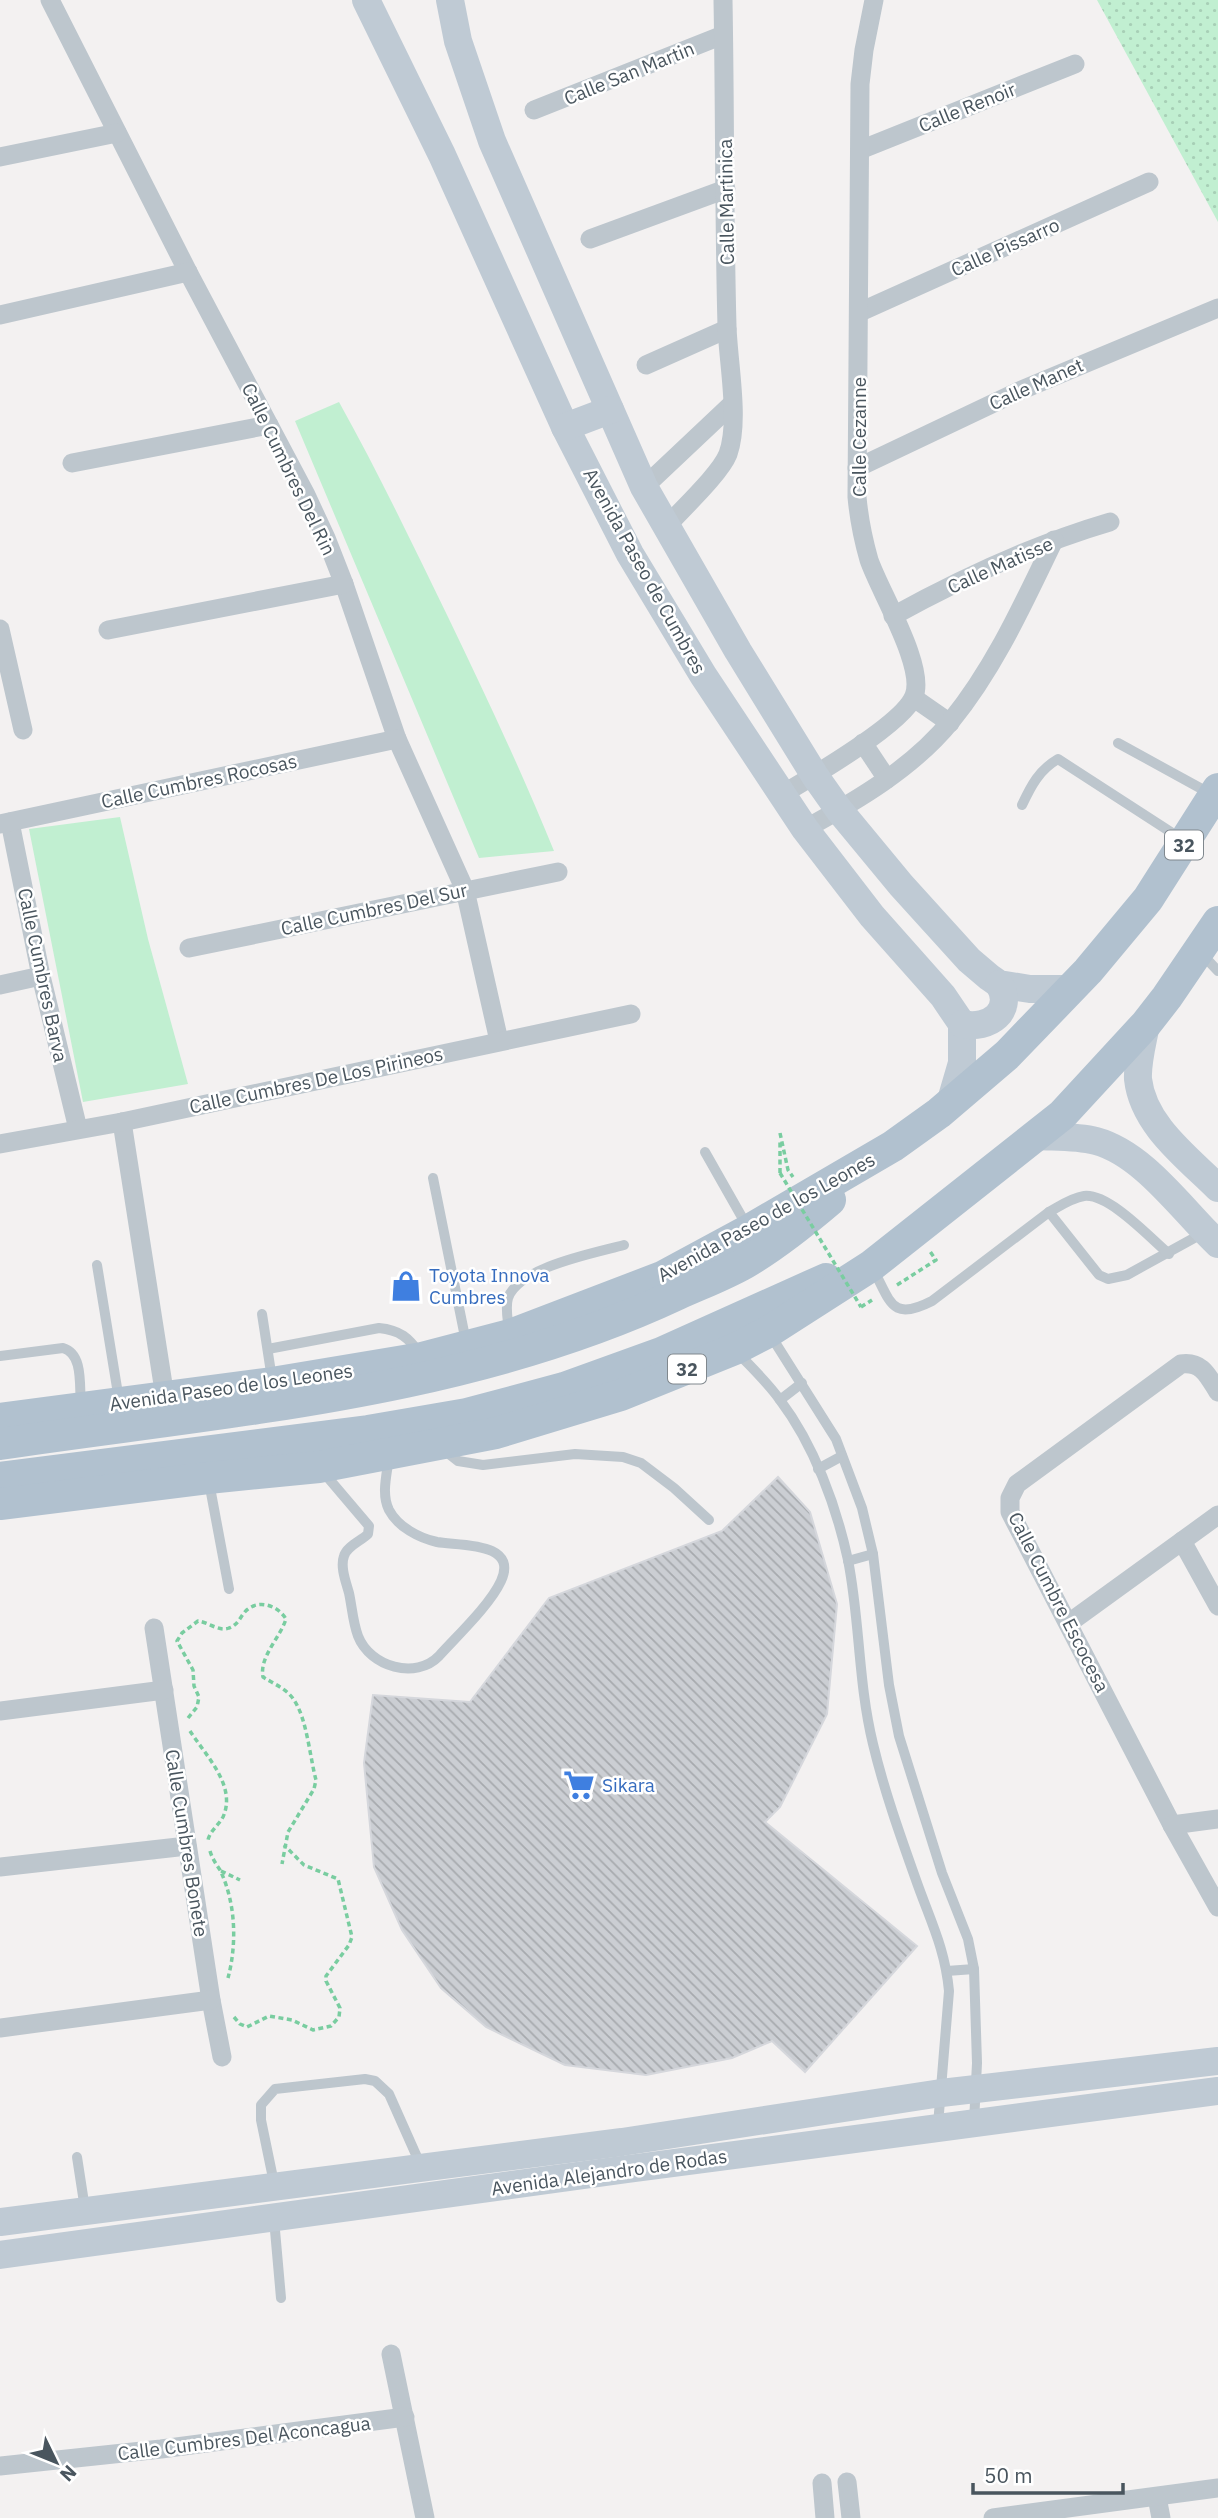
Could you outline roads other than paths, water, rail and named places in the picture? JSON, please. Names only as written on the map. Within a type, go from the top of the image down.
[{"type":"main road","name":"Avenida Paseo de los Leones","points":[[0,1419],[272,1383],[422,1357],[510,1335],[662,1277],[749,1230],[804,1210],[950,1104],[1007,1055],[1072,989],[1148,899],[1216,793]]},
{"type":"main road","name":"32","points":[[0,1504],[319,1467],[496,1433],[621,1395],[735,1349],[768,1332],[867,1268],[1062,1115],[1209,961],[1218,922]]},
{"type":"main road","points":[[0,1444],[347,1394],[463,1370],[555,1343],[644,1310],[744,1264],[804,1210]]},
{"type":"main road","points":[[0,1478],[368,1430],[467,1414],[564,1388],[661,1353],[820,1280],[867,1268]]},
{"type":"street","name":"Calle Cumbres Del Rin","points":[[50,0],[188,272],[306,495],[344,584],[397,739],[466,890],[499,1041]]},
{"type":"street","name":"Avenida Paseo de Cumbres","points":[[366,0],[442,155],[565,427],[630,554],[703,675],[805,829],[872,916],[943,996],[962,1024]]},
{"type":"street","name":"Avenida Paseo de Cumbres","points":[[450,0],[458,41],[492,141],[644,487],[666,527],[738,651],[839,810],[969,960],[999,984]]},
{"type":"street","name":"Calle Martinica","points":[[666,527],[727,456],[731,439],[723,0]]},
{"type":"street","name":"Calle Cezanne","points":[[875,1],[864,50],[860,84],[858,509],[864,542],[916,676],[918,683],[914,698]]},
{"type":"street","name":"Calle San Martin","points":[[534,110],[723,35]]},
{"type":"street","name":"Calle Renoir","points":[[860,150],[1075,64]]},
{"type":"street","points":[[0,157],[117,133]]},
{"type":"street","name":"Calle Pissarro","points":[[860,312],[1149,182]]},
{"type":"street","points":[[590,239],[726,189]]},
{"type":"street","points":[[0,315],[188,272]]},
{"type":"street","name":"Calle Manet","points":[[858,468],[1017,392],[1218,308]]},
{"type":"street","points":[[646,365],[727,329]]},
{"type":"street","points":[[644,487],[732,404]]},
{"type":"street","points":[[565,427],[610,410]]},
{"type":"street","points":[[72,463],[269,425]]},
{"type":"street","name":"Calle Matisse","points":[[893,616],[932,595],[1055,540],[1110,522]]},
{"type":"street","points":[[805,829],[887,779],[950,723],[1007,635],[1055,540]]},
{"type":"street","points":[[108,630],[344,584]]},
{"type":"street","points":[[0,629],[3,658],[23,730]]},
{"type":"street","points":[[781,795],[815,776],[863,743],[894,720],[914,698],[950,723]]},
{"type":"street","name":"Calle Cumbres Rocosas","points":[[5,823],[397,739]]},
{"type":"street","points":[[863,743],[887,779]]},
{"type":"street","name":"Calle Cumbres Barva","points":[[5,823],[78,1129]]},
{"type":"street","name":"Calle Cumbres Del Sur","points":[[190,948],[558,872]]},
{"type":"street","points":[[0,985],[41,976]]},
{"type":"street","points":[[999,984],[1030,989],[1072,989]]},
{"type":"street","points":[[950,1104],[962,1063],[962,1024],[976,1026],[986,1024],[994,1018],[1004,1003],[1005,994],[999,984]]},
{"type":"street","name":"Calle Cumbres De Los Pirineos","points":[[0,1144],[122,1122],[631,1014]]},
{"type":"street","points":[[1146,1024],[1138,1076],[1143,1103],[1165,1136],[1218,1188]]},
{"type":"street","points":[[122,1122],[165,1397]]},
{"type":"street","points":[[1037,1136],[1081,1138],[1100,1142],[1136,1161],[1212,1238]]},
{"type":"street","name":"Calle Cumbre Escocesa","points":[[1218,1392],[1198,1365],[1191,1362],[1181,1364],[1017,1484],[1010,1498],[1010,1512],[1172,1825],[1218,1907]]},
{"type":"street","points":[[1069,1623],[1218,1515]]},
{"type":"street","points":[[1182,1541],[1218,1606]]},
{"type":"street","name":"Calle Cumbres Bonete","points":[[154,1628],[187,1846],[218,1994],[222,2057]]},
{"type":"street","points":[[0,1711],[164,1690]]},
{"type":"street","points":[[1172,1825],[1218,1819]]},
{"type":"street","points":[[0,1867],[187,1846]]},
{"type":"street","points":[[0,2028],[218,1994]]},
{"type":"street","name":"Avenida Alejandro de Rodas","points":[[0,2255],[274,2219],[425,2183],[622,2142],[941,2093],[1218,2061]]},
{"type":"street","name":"Avenida Alejandro de Rodas","points":[[0,2222],[275,2187],[425,2183],[974,2123],[1218,2091]]},
{"type":"street","points":[[391,2354],[425,2518]]},
{"type":"street","name":"Calle Cumbres Del Aconcagua","points":[[0,2466],[161,2449],[405,2417]]},
{"type":"street","points":[[847,2482],[851,2518]]},
{"type":"street","points":[[822,2483],[825,2518]]},
{"type":"street","points":[[993,2518],[1218,2488]]},
{"type":"street","points":[[1157,2497],[1161,2518]]},
{"type":"lane","points":[[1118,743],[1216,793]]},
{"type":"lane","points":[[1022,805],[1045,766],[1058,759],[1187,842]]},
{"type":"lane","points":[[705,1152],[749,1230]]},
{"type":"lane","points":[[433,1178],[467,1346]]},
{"type":"lane","points":[[867,1268],[894,1306],[900,1310],[911,1310],[932,1301],[1049,1212],[1085,1196],[1106,1201],[1169,1254]]},
{"type":"lane","points":[[1049,1212],[1099,1275],[1108,1279],[1127,1275],[1169,1254],[1212,1238]]},
{"type":"lane","points":[[510,1335],[507,1307],[509,1297],[522,1280],[561,1264],[624,1245]]},
{"type":"lane","points":[[97,1265],[120,1404]]},
{"type":"lane","points":[[262,1314],[272,1383]]},
{"type":"lane","points":[[268,1349],[379,1328],[393,1329],[411,1340],[422,1357]]},
{"type":"lane","points":[[768,1332],[836,1439],[862,1508],[873,1554],[889,1685],[899,1736],[942,1873],[968,1940],[974,1969],[974,2123]]},
{"type":"lane","points":[[0,1356],[63,1348],[69,1350],[77,1359],[81,1409]]},
{"type":"lane","points":[[735,1349],[780,1400],[811,1451],[836,1516],[848,1561],[862,1689],[873,1743],[890,1803],[942,1947],[947,1971],[949,1991],[937,2127]]},
{"type":"lane","points":[[780,1400],[802,1383]]},
{"type":"lane","points":[[438,1445],[451,1457],[468,1464],[495,1464],[575,1454],[623,1457],[642,1463],[709,1520]]},
{"type":"lane","points":[[319,1467],[369,1526],[368,1534],[344,1556],[343,1568],[358,1636],[367,1651],[377,1660],[419,1669],[431,1664],[494,1593],[504,1569],[501,1559],[494,1551],[483,1547],[436,1542],[407,1530],[395,1520],[388,1508],[385,1493],[389,1455]]},
{"type":"lane","points":[[818,1469],[842,1456]]},
{"type":"lane","points":[[208,1478],[229,1589]]},
{"type":"lane","points":[[848,1561],[873,1554]]},
{"type":"lane","points":[[947,1971],[974,1969]]},
{"type":"lane","points":[[275,2187],[261,2120],[261,2105],[275,2089],[365,2079],[375,2081],[389,2094],[425,2183]]},
{"type":"lane","points":[[77,2157],[85,2210]]},
{"type":"lane","points":[[274,2219],[281,2298]]},
{"type":"place","name":"Toyota Innova Cumbres","points":[[406,1286]]},
{"type":"place","name":"Sikara","points":[[579,1785]]}]
